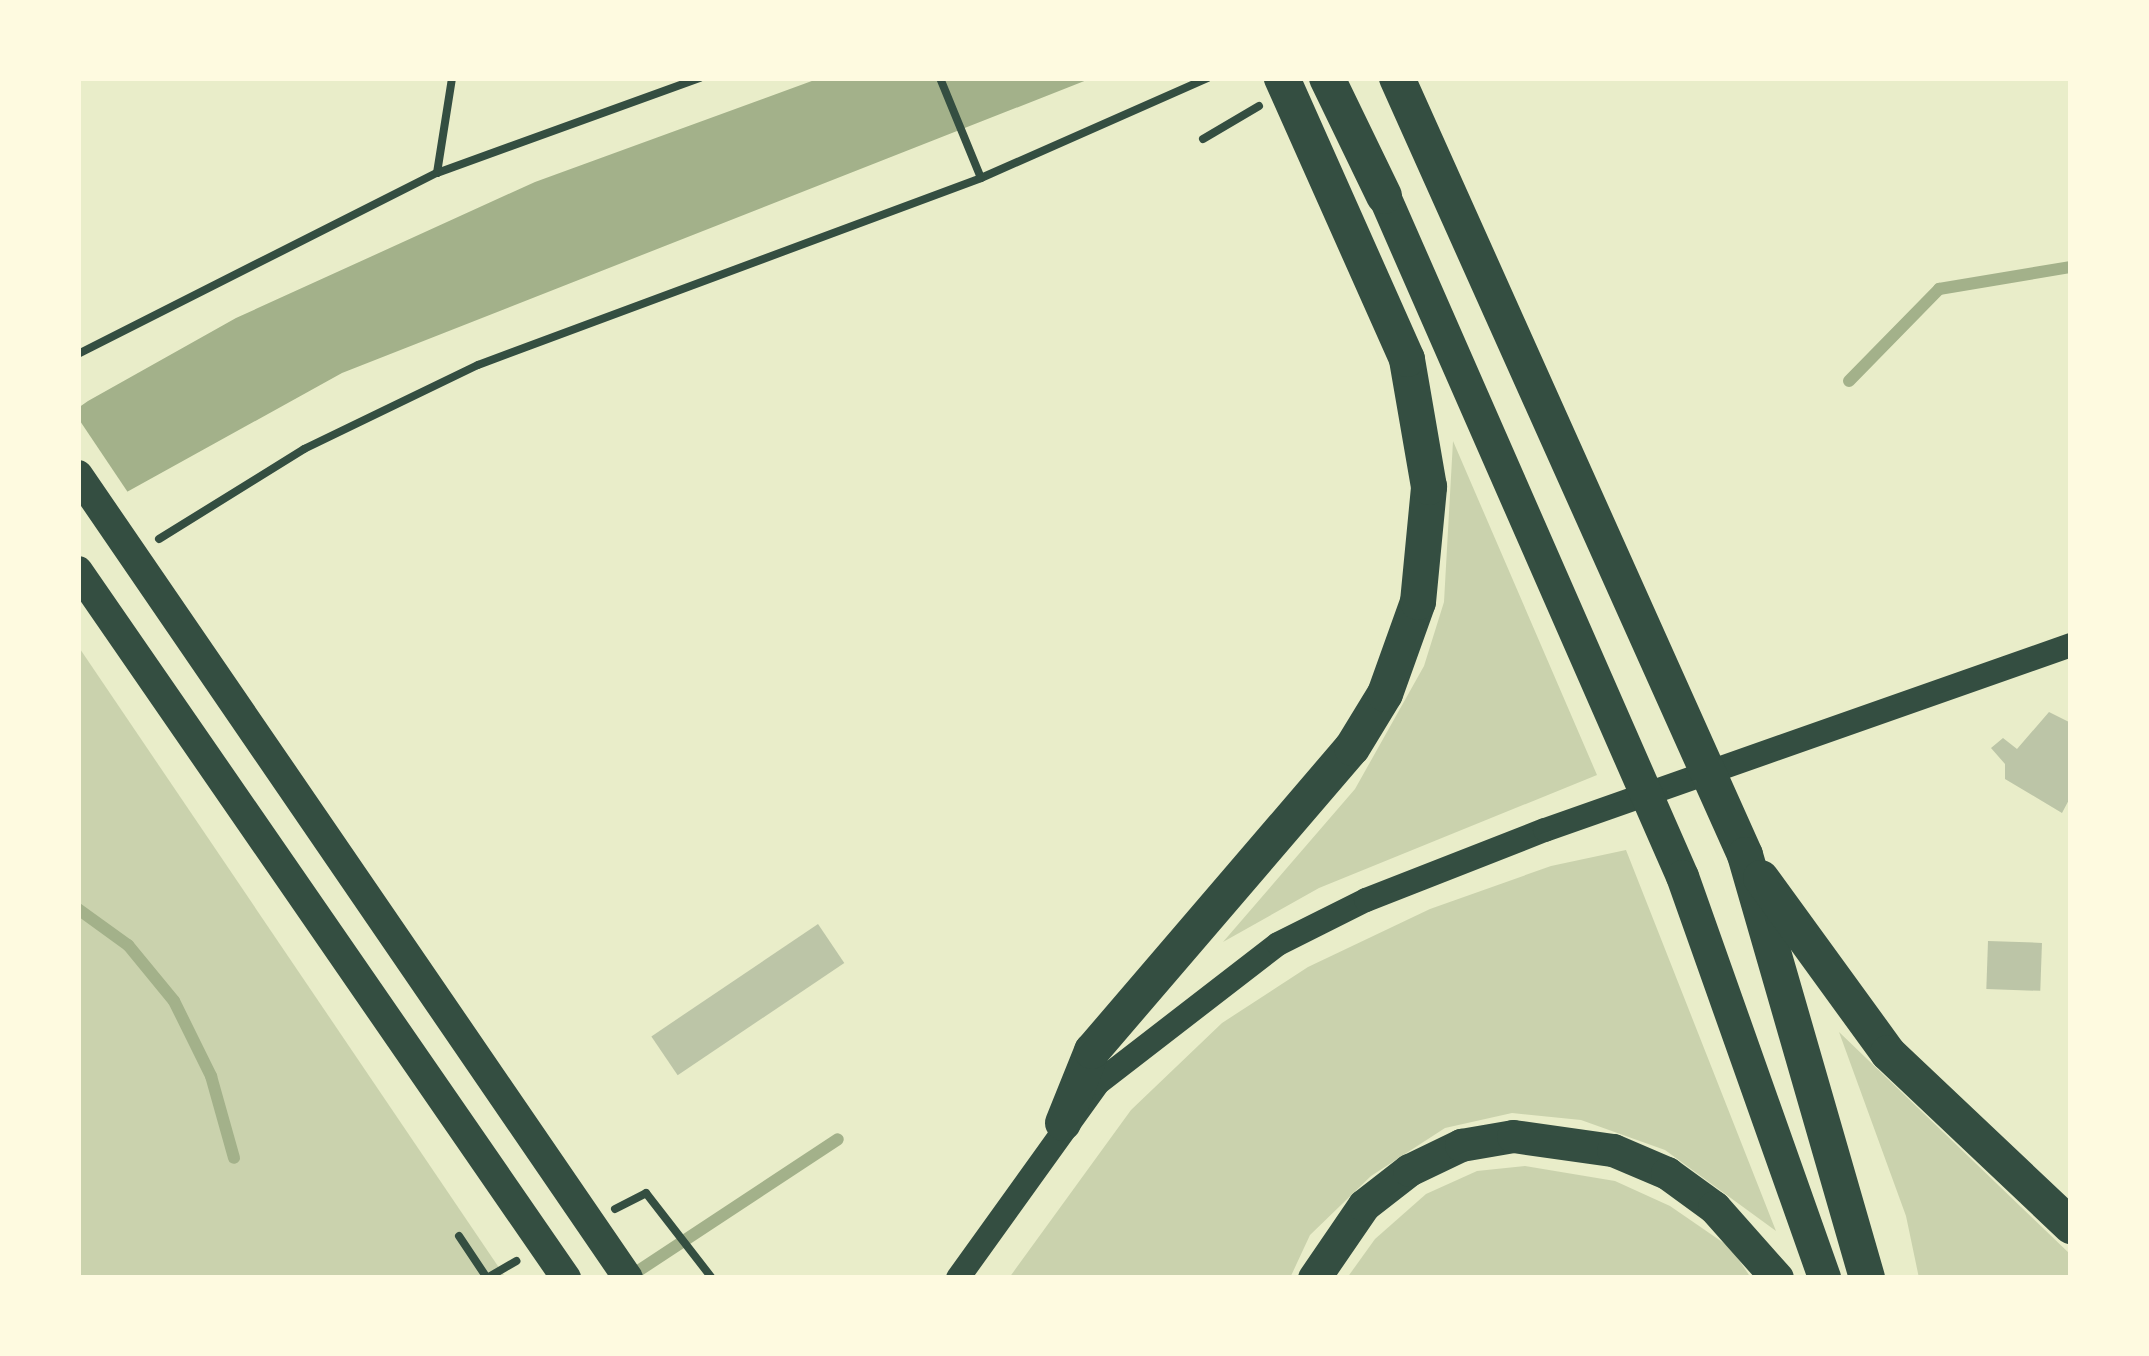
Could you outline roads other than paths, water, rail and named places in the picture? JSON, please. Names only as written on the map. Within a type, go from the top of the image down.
[{"type":"highway","points":[[1063,1123],[1092,1051],[1352,748],[1384,694],[1418,602],[1430,524],[1423,427],[1396,328],[1282,78]]},
{"type":"highway","points":[[1327,78],[1384,196],[1682,876],[1824,1278]]},
{"type":"highway","points":[[1396,78],[1669,675],[1745,855],[1867,1278]]},
{"type":"highway","points":[[1745,855],[1888,1053],[2071,1226]]},
{"type":"highway","points":[[1314,1278],[1364,1205],[1409,1170],[1461,1145],[1514,1136],[1613,1150],[1667,1173],[1714,1207],[1777,1278]]},
{"type":"main road","points":[[78,475],[628,1278]]},
{"type":"main road","points":[[78,571],[566,1278]]},
{"type":"main road","points":[[958,1278],[1063,1123],[1098,1083],[1224,980],[1366,900],[2071,645]]},
{"type":"waterway","points":[[1849,381],[1939,289],[2071,267]]},
{"type":"waterway","points":[[78,909],[128,945],[174,1001],[211,1076],[234,1158]]},
{"type":"waterway","points":[[629,1277],[838,1139]]}]
